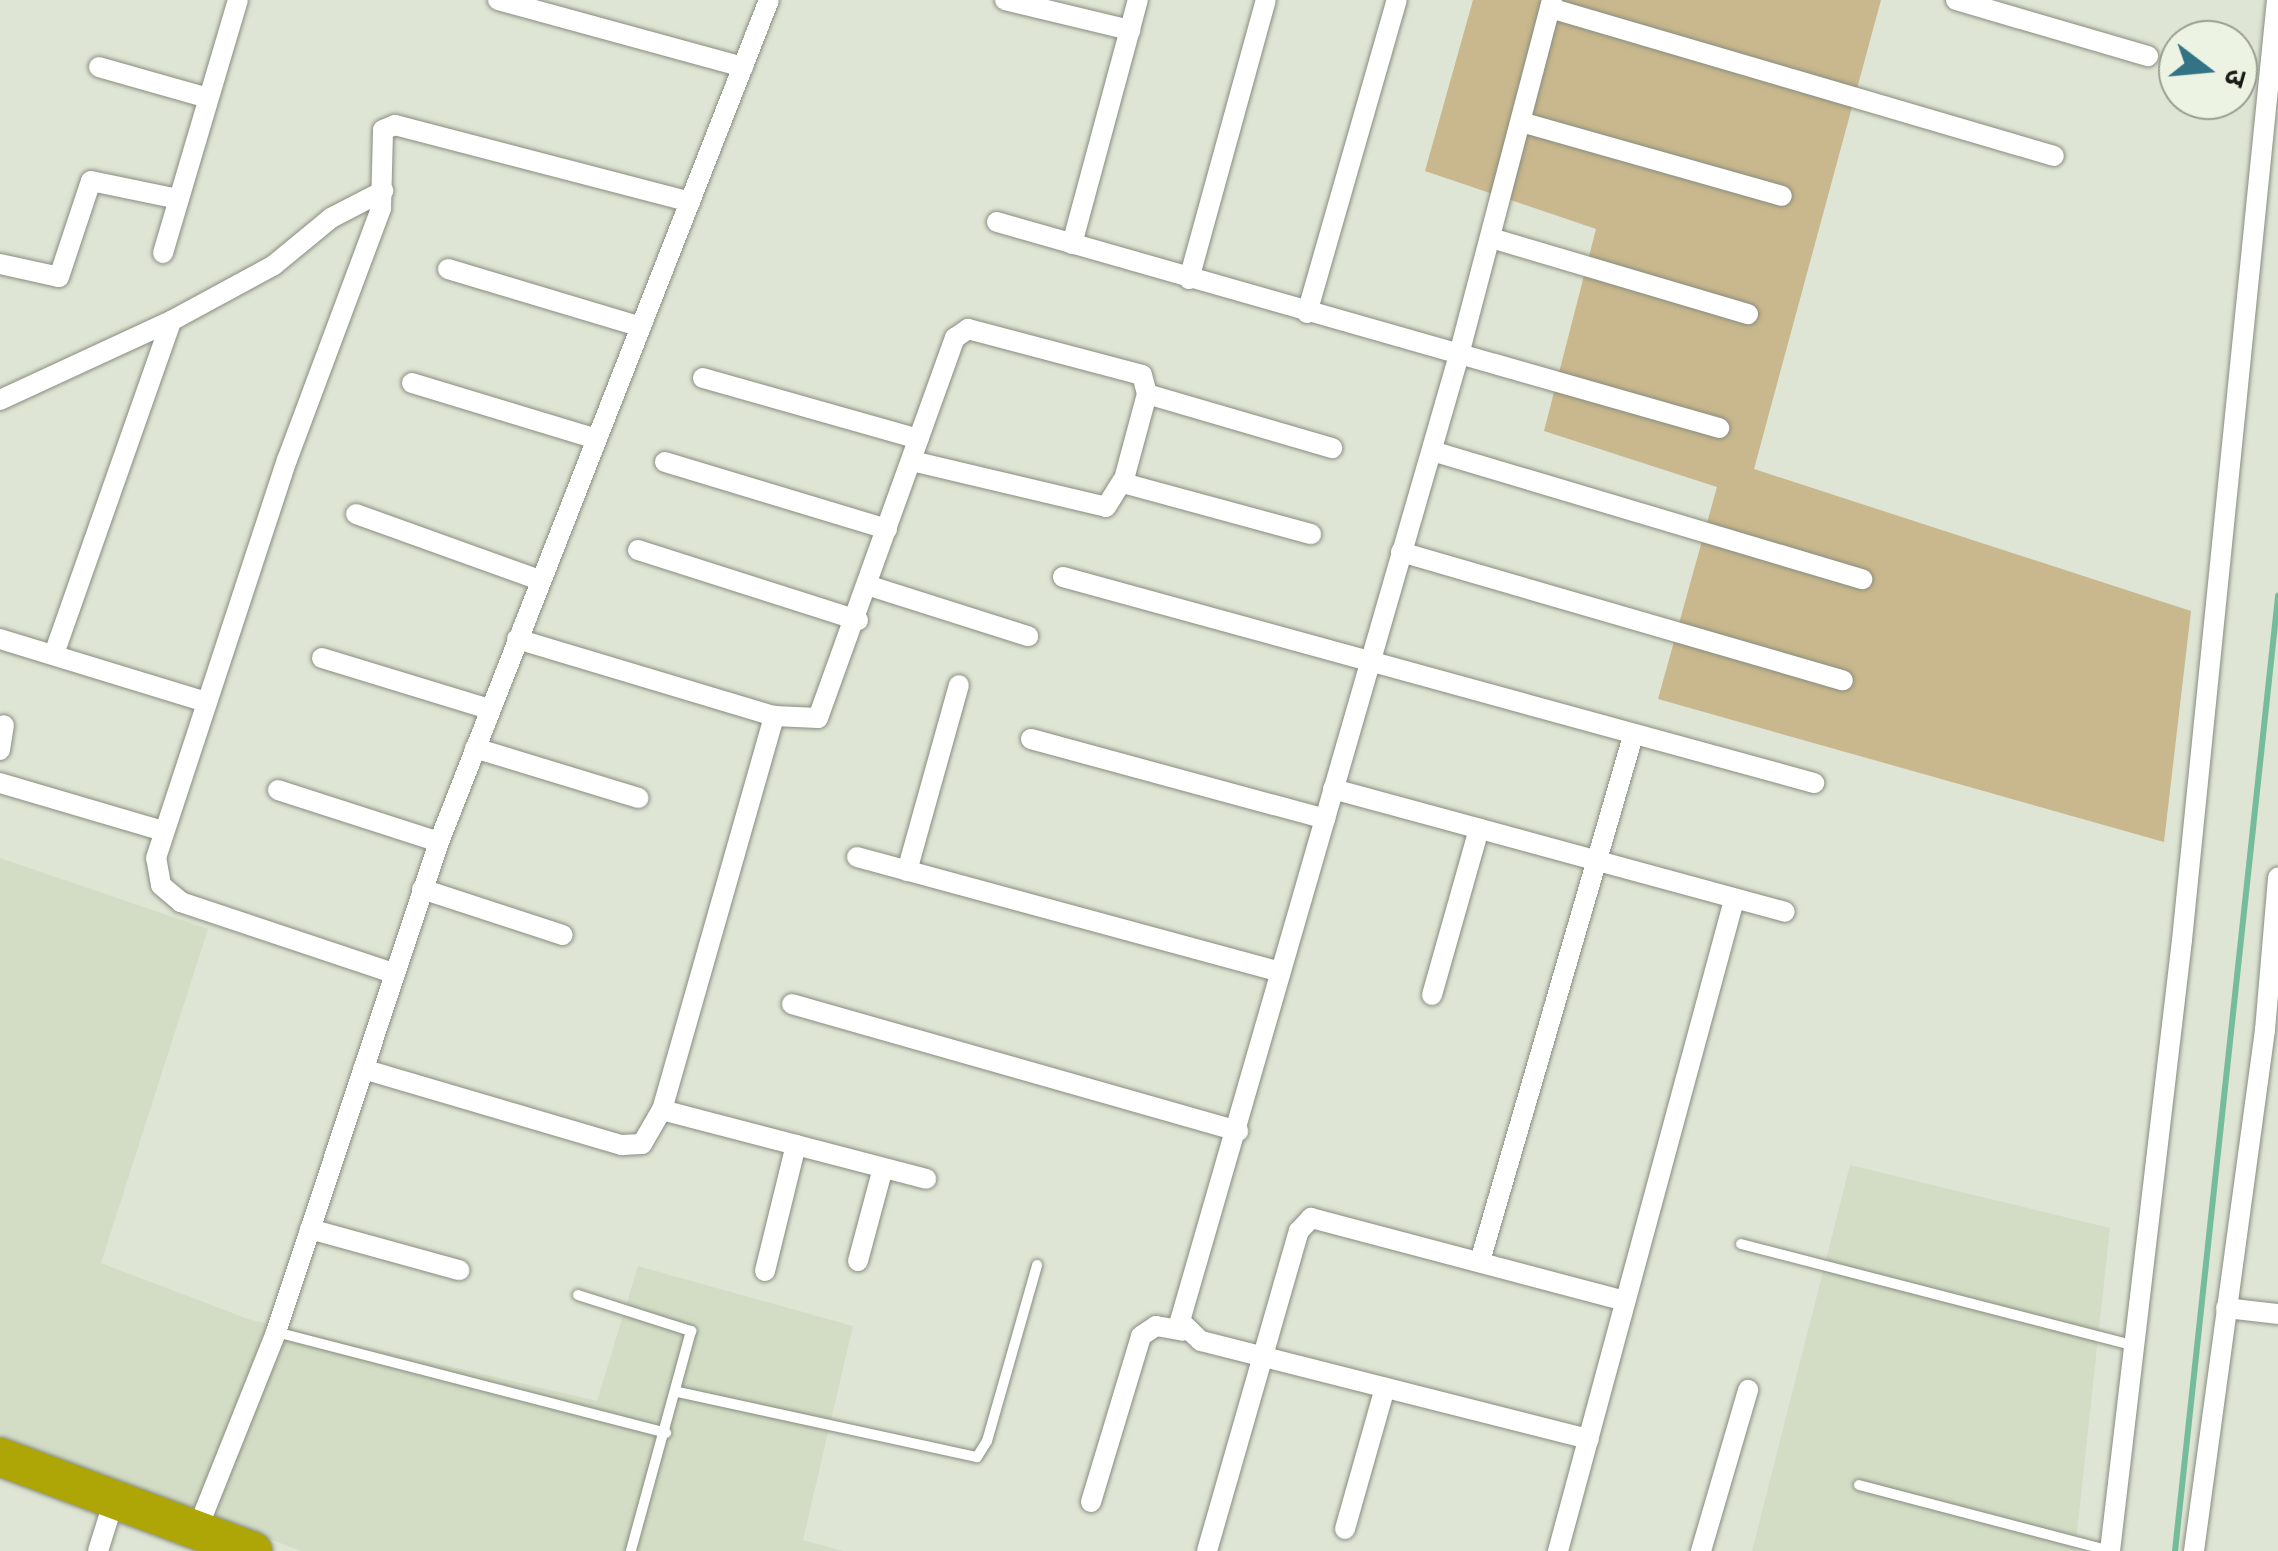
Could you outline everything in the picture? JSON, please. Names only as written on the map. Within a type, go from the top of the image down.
[{"type":"highway","points":[[0,1456],[253,1551]]},
{"type":"street","points":[[162,252],[238,0]]},
{"type":"street","points":[[498,0],[743,67]]},
{"type":"street","points":[[196,1530],[276,1332],[439,842],[593,438],[769,0]]},
{"type":"street","points":[[1006,0],[1130,30]]},
{"type":"street","points":[[1072,244],[1138,0]]},
{"type":"street","points":[[1189,279],[1266,0]]},
{"type":"street","points":[[1308,313],[1397,0]]},
{"type":"street","points":[[1956,0],[2148,56]]},
{"type":"street","points":[[2110,1551],[2136,1346],[2276,0]]},
{"type":"street","points":[[1183,1331],[1180,1312],[1238,1131],[1280,972],[1459,356],[1551,4],[2054,156]]},
{"type":"street","points":[[99,67],[208,98]]},
{"type":"street","points":[[1521,122],[1782,196]]},
{"type":"street","points":[[393,973],[181,902],[156,874],[163,831],[383,191],[381,136],[395,125],[690,202]]},
{"type":"street","points":[[0,264],[59,277],[91,180],[178,199]]},
{"type":"street","points":[[0,400],[171,321],[274,264],[331,218],[383,191]]},
{"type":"street","points":[[997,222],[1719,428]]},
{"type":"street","points":[[1492,238],[1748,314]]},
{"type":"street","points":[[448,269],[638,326]]},
{"type":"street","points":[[54,654],[171,321]]},
{"type":"street","points":[[517,639],[774,716],[813,720],[823,713],[858,620],[919,439],[955,338],[968,329],[1137,372],[1146,380],[1147,394],[1122,481],[1106,507],[912,461]]},
{"type":"street","points":[[702,378],[919,439]]},
{"type":"street","points":[[412,383],[593,438]]},
{"type":"street","points":[[1147,394],[1332,448]]},
{"type":"street","points":[[1432,451],[1862,579]]},
{"type":"street","points":[[664,462],[888,530]]},
{"type":"street","points":[[1122,481],[1311,534]]},
{"type":"street","points":[[356,514],[539,580]]},
{"type":"street","points":[[638,550],[858,620]]},
{"type":"street","points":[[1402,552],[1843,680]]},
{"type":"street","points":[[1063,577],[1814,783]]},
{"type":"street","points":[[870,586],[1028,636]]},
{"type":"street","points":[[0,639],[206,702]]},
{"type":"street","points":[[322,658],[489,709]]},
{"type":"street","points":[[906,871],[959,686]]},
{"type":"street","points":[[362,1069],[636,1147],[650,1137],[662,1110],[774,716]]},
{"type":"street","points":[[0,750],[4,725]]},
{"type":"street","points":[[1480,1260],[1633,736]]},
{"type":"street","points":[[1031,739],[1325,820]]},
{"type":"street","points":[[475,748],[639,798]]},
{"type":"street","points":[[0,783],[163,831]]},
{"type":"street","points":[[1333,789],[1785,912]]},
{"type":"street","points":[[278,790],[439,842]]},
{"type":"street","points":[[1432,994],[1479,829]]},
{"type":"street","points":[[858,858],[1280,972]]},
{"type":"street","points":[[2194,1551],[2265,1030],[2278,878]]},
{"type":"street","points":[[422,889],[563,934]]},
{"type":"street","points":[[1558,1551],[1734,900]]},
{"type":"street","points":[[792,1004],[1238,1131]]},
{"type":"street","points":[[662,1110],[926,1179]]},
{"type":"street","points":[[766,1271],[796,1144]]},
{"type":"street","points":[[858,1261],[883,1168]]},
{"type":"street","points":[[1207,1551],[1299,1231],[1312,1218],[1626,1302]]},
{"type":"street","points":[[310,1229],[460,1270]]},
{"type":"street","points":[[2226,1308],[2278,1314]]},
{"type":"street","points":[[1091,1502],[1142,1336],[1156,1326],[1262,1357],[1589,1439]]},
{"type":"street","points":[[1345,1528],[1384,1388]]},
{"type":"street","points":[[1701,1551],[1748,1390]]},
{"type":"street","points":[[98,1551],[114,1500]]},
{"type":"lane","points":[[1741,1244],[2136,1346]]},
{"type":"lane","points":[[678,1392],[977,1458],[988,1441],[1036,1265]]},
{"type":"lane","points":[[578,1296],[687,1326],[692,1342],[632,1551]]},
{"type":"lane","points":[[276,1332],[666,1433]]},
{"type":"lane","points":[[1859,1485],[2110,1551]]},
{"type":"shaded area","points":[[1473,0],[1881,0],[1754,469],[2191,611],[2164,842],[1658,699],[1717,487],[1544,431],[1596,229],[1425,171]]},
{"type":"shaded area","points":[[0,858],[208,929],[101,1263],[248,1319],[597,1401],[638,1266],[853,1326],[803,1540],[843,1551],[301,1551],[0,1436]]},
{"type":"shaded area","points":[[1850,1165],[2110,1228],[2075,1551],[1752,1551]]},
{"type":"waterway","points":[[2175,1551],[2278,596]]}]
